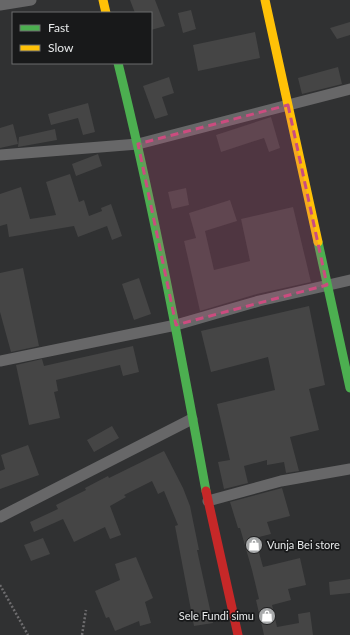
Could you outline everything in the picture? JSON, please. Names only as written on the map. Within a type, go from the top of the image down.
[{"type":"street","points":[[0,5],[31,0]]},
{"type":"street","points":[[103,0],[106,12]]},
{"type":"street","points":[[265,0],[350,388]]},
{"type":"street","points":[[118,64],[138,144],[176,325],[208,501],[238,635]]},
{"type":"street","points":[[0,155],[138,144],[350,89]]},
{"type":"street","points":[[0,361],[176,325],[259,300],[350,280]]},
{"type":"street","points":[[0,517],[192,419]]},
{"type":"street","points":[[208,501],[280,481],[350,469]]},
{"type":"path","points":[[0,585],[28,635]]},
{"type":"path","points":[[82,635],[86,610]]},
{"type":"highlighted area","points":[[288,105],[327,285],[176,325],[138,144]]},
{"type":"building","points":[[130,0],[155,0],[165,26],[152,30],[152,12],[135,12]]},
{"type":"building","points":[[191,10],[196,29],[183,33],[178,13]]},
{"type":"building","points":[[350,22],[350,35],[337,39],[330,28]]},
{"type":"building","points":[[255,32],[260,58],[198,71],[193,45]]},
{"type":"building","points":[[338,67],[342,84],[302,94],[298,78]]},
{"type":"building","points":[[169,77],[174,93],[162,97],[168,115],[155,119],[143,86]]},
{"type":"building","points":[[88,103],[95,132],[83,135],[78,118],[51,125],[48,114]]},
{"type":"building","points":[[271,117],[280,148],[269,152],[264,138],[221,152],[216,135]]},
{"type":"building","points":[[13,124],[18,144],[0,148],[0,128]]},
{"type":"building","points":[[55,129],[57,140],[18,147],[19,137]]},
{"type":"building","points":[[98,154],[102,166],[76,176],[72,164]]},
{"type":"building","points":[[70,174],[79,202],[84,200],[89,216],[102,211],[101,208],[111,204],[122,236],[112,240],[107,226],[78,237],[74,226],[9,237],[7,224],[0,226],[0,194],[21,187],[30,219],[56,215],[46,182]]},
{"type":"building","points":[[186,188],[189,205],[172,209],[168,192]]},
{"type":"building","points":[[230,200],[237,221],[205,231],[214,270],[250,261],[241,219],[293,207],[311,282],[257,294],[200,311],[184,241],[196,238],[189,213]]},
{"type":"building","points":[[23,268],[39,346],[11,352],[0,312],[0,273]]},
{"type":"building","points":[[139,278],[151,314],[134,320],[122,284]]},
{"type":"building","points":[[309,306],[325,385],[309,389],[319,430],[290,437],[299,471],[286,473],[284,462],[267,465],[267,460],[244,466],[248,483],[224,489],[218,462],[230,460],[217,404],[275,390],[268,357],[211,372],[201,331]]},
{"type":"building","points":[[133,346],[139,372],[123,376],[120,365],[56,380],[58,391],[54,392],[60,418],[29,425],[16,365],[42,359],[44,366]]},
{"type":"building","points":[[112,426],[119,438],[94,452],[87,440]]},
{"type":"building","points":[[28,445],[39,475],[0,489],[0,471],[5,469],[1,455]]},
{"type":"building","points":[[164,451],[183,488],[190,506],[199,550],[197,550],[213,623],[194,626],[175,526],[178,525],[164,491],[158,494],[152,481],[124,495],[126,497],[110,506],[121,535],[110,539],[105,527],[74,542],[63,519],[34,532],[30,522],[58,509],[56,505],[86,490],[85,488]]},
{"type":"building","points":[[282,488],[290,516],[267,522],[271,534],[255,538],[263,567],[300,558],[306,585],[288,589],[291,600],[272,605],[277,627],[299,623],[298,614],[310,612],[313,635],[264,635],[256,600],[259,599],[252,570],[240,528],[238,528],[230,502]]},
{"type":"building","points":[[43,538],[50,554],[31,561],[24,545]]},
{"type":"building","points":[[136,557],[153,598],[145,602],[151,623],[140,626],[139,621],[115,631],[109,617],[106,618],[95,591],[120,580],[115,564]]},
{"type":"building","points":[[350,579],[350,593],[330,595],[329,582]]},
{"type":"traffic: fast","points":[[118,64],[143,170],[165,277],[206,491]]},
{"type":"traffic: fast","points":[[318,242],[350,388]]},
{"type":"traffic: slow","points":[[103,0],[106,12]]},
{"type":"traffic: slow","points":[[265,0],[318,242]]},
{"type":"traffic: jam","points":[[206,491],[238,635]]},
{"type":"place","name":"Vunja Bei store","points":[[254,545]]},
{"type":"place","name":"Sele Fundi simu","points":[[267,616]]}]
